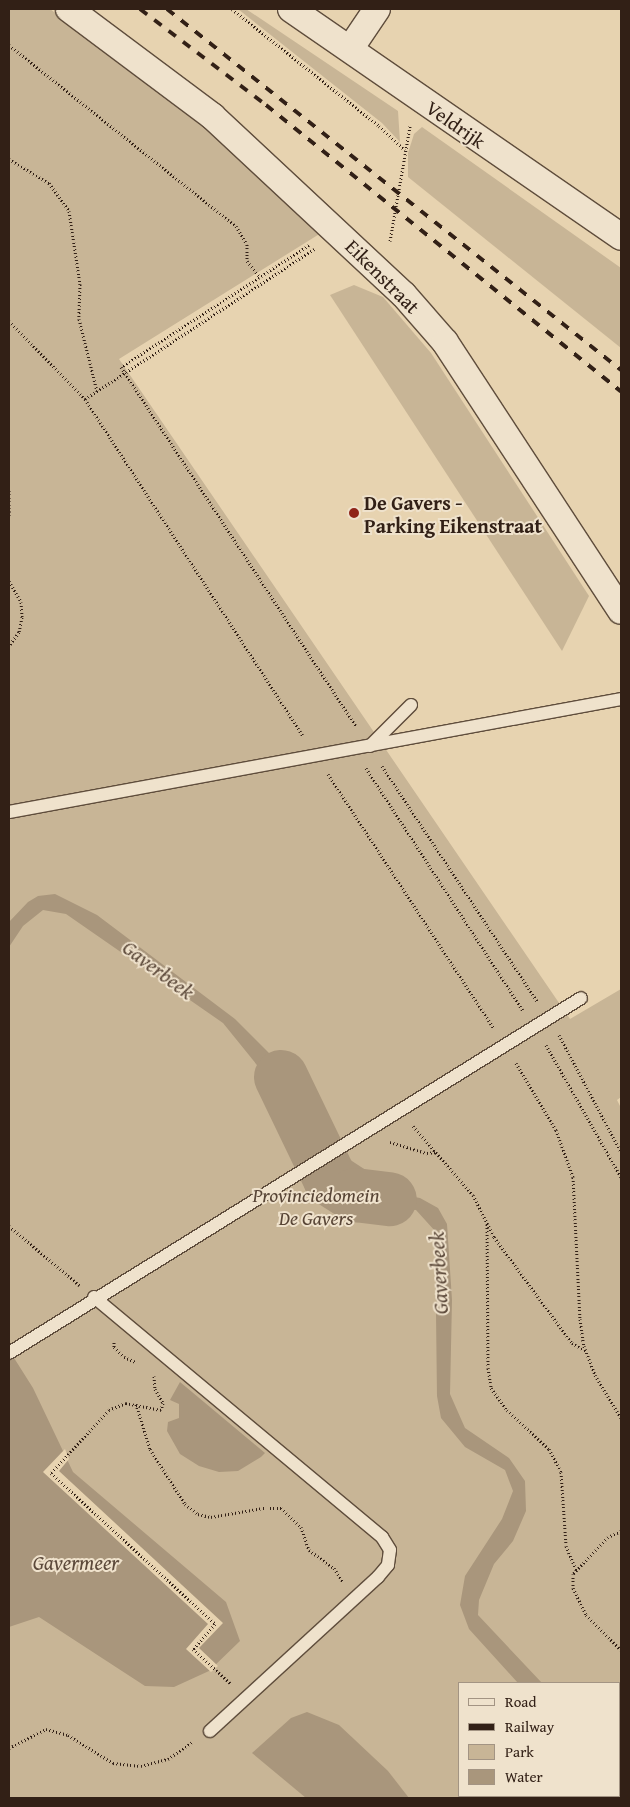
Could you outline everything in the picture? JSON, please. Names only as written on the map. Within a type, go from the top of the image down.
[{"type":"street","name":"Eikenstraat","points":[[69,9],[212,116],[337,230],[404,295],[445,342],[621,611]]},
{"type":"street","name":"Veldrijk","points":[[291,9],[621,237]]},
{"type":"street","points":[[350,49],[377,9]]},
{"type":"lane","points":[[9,812],[621,699]]},
{"type":"lane","points":[[370,746],[411,704]]},
{"type":"lane","points":[[9,1353],[94,1297],[581,998]]},
{"type":"lane","points":[[94,1297],[382,1537],[390,1550],[388,1565],[354,1599],[210,1731]]},
{"type":"path","points":[[232,9],[379,126],[405,150],[390,241]]},
{"type":"path","points":[[9,45],[236,226],[247,244],[247,261],[260,277]]},
{"type":"path","points":[[9,159],[49,183],[69,211],[80,284],[79,319],[97,391]]},
{"type":"path","points":[[337,230],[260,277],[121,367],[548,1018],[621,1152]]},
{"type":"path","points":[[85,399],[337,230]]},
{"type":"path","points":[[9,322],[85,399],[504,1045],[556,1130],[573,1177],[580,1319],[586,1352],[595,1375],[621,1418]]},
{"type":"path","points":[[9,490],[9,518]]},
{"type":"path","points":[[9,581],[21,602],[22,617],[18,632],[9,646]]},
{"type":"path","points":[[354,749],[535,1027],[621,1177]]},
{"type":"path","points":[[398,1109],[438,1152],[473,1195],[488,1224],[572,1343],[586,1352]]},
{"type":"path","points":[[366,1129],[374,1137],[427,1153],[438,1152]]},
{"type":"path","points":[[488,1224],[488,1368],[491,1388],[507,1410],[549,1449],[561,1472],[566,1546],[576,1570]]},
{"type":"path","points":[[9,1226],[94,1297]]},
{"type":"path","points":[[120,1319],[114,1326],[114,1347],[124,1357],[142,1365]]},
{"type":"path","points":[[149,1368],[163,1403],[161,1410],[126,1403],[109,1410],[51,1473],[215,1624],[193,1648],[220,1674]]},
{"type":"path","points":[[136,1404],[150,1449],[185,1504],[198,1514],[211,1517],[264,1508],[281,1508],[295,1517],[307,1538],[309,1550],[334,1568],[354,1599]]},
{"type":"path","points":[[621,1531],[608,1538],[573,1574],[573,1588],[586,1616],[621,1650]]},
{"type":"path","points":[[9,1748],[46,1729],[68,1735],[113,1763],[141,1766],[168,1758],[210,1731]]},
{"type":"green space","name":"Provinciedomein De Gavers","points":[[9,9],[50,9],[204,126],[321,233],[119,359],[570,1019],[621,989],[621,1097],[617,1100],[621,1108],[621,1798],[9,1798]]},
{"type":"green space","points":[[238,9],[246,9],[398,111],[400,142],[382,123]]},
{"type":"green space","points":[[422,127],[621,268],[621,348],[408,177],[408,153],[414,134]]},
{"type":"green space","points":[[354,285],[383,297],[431,353],[589,596],[562,651],[330,295]]},
{"type":"water","points":[[55,894],[97,915],[235,1019],[284,1068],[321,1139],[307,1149],[286,1101],[223,1023],[66,914],[43,910],[23,926],[9,947],[9,922],[28,902],[38,896]]},
{"type":"water","points":[[337,1167],[346,1178],[362,1187],[420,1198],[438,1208],[447,1224],[452,1300],[450,1394],[465,1428],[509,1458],[525,1481],[526,1511],[513,1541],[494,1564],[479,1600],[478,1615],[541,1682],[517,1682],[469,1629],[460,1605],[465,1576],[502,1519],[513,1491],[505,1470],[465,1447],[441,1418],[437,1396],[435,1231],[416,1210],[358,1206],[340,1198],[316,1177]]},
{"type":"water","name":"Gavermeer","points":[[9,1350],[33,1388],[73,1472],[226,1602],[240,1641],[209,1671],[174,1687],[145,1686],[39,1617],[9,1627]]},
{"type":"water","points":[[180,1382],[265,1453],[238,1471],[219,1472],[199,1466],[180,1454],[167,1431],[168,1422],[179,1418],[179,1404],[170,1400]]},
{"type":"water","points":[[307,1712],[339,1725],[388,1771],[409,1798],[306,1798],[252,1753],[291,1718]]},
{"type":"pier","points":[[65,1449],[69,1459],[59,1471],[223,1623],[199,1648],[218,1666],[211,1672],[186,1649],[208,1624],[43,1472]]},
{"type":"waterway","name":"Gaverbeek","points":[[281,1077],[330,1179],[355,1195],[390,1199]]},
{"type":"railway","points":[[140,9],[266,105],[621,391]]},
{"type":"railway","points":[[167,9],[621,370]]},
{"type":"place","name":"De Gavers - Parking Eikenstraat","points":[[354,513]]}]
